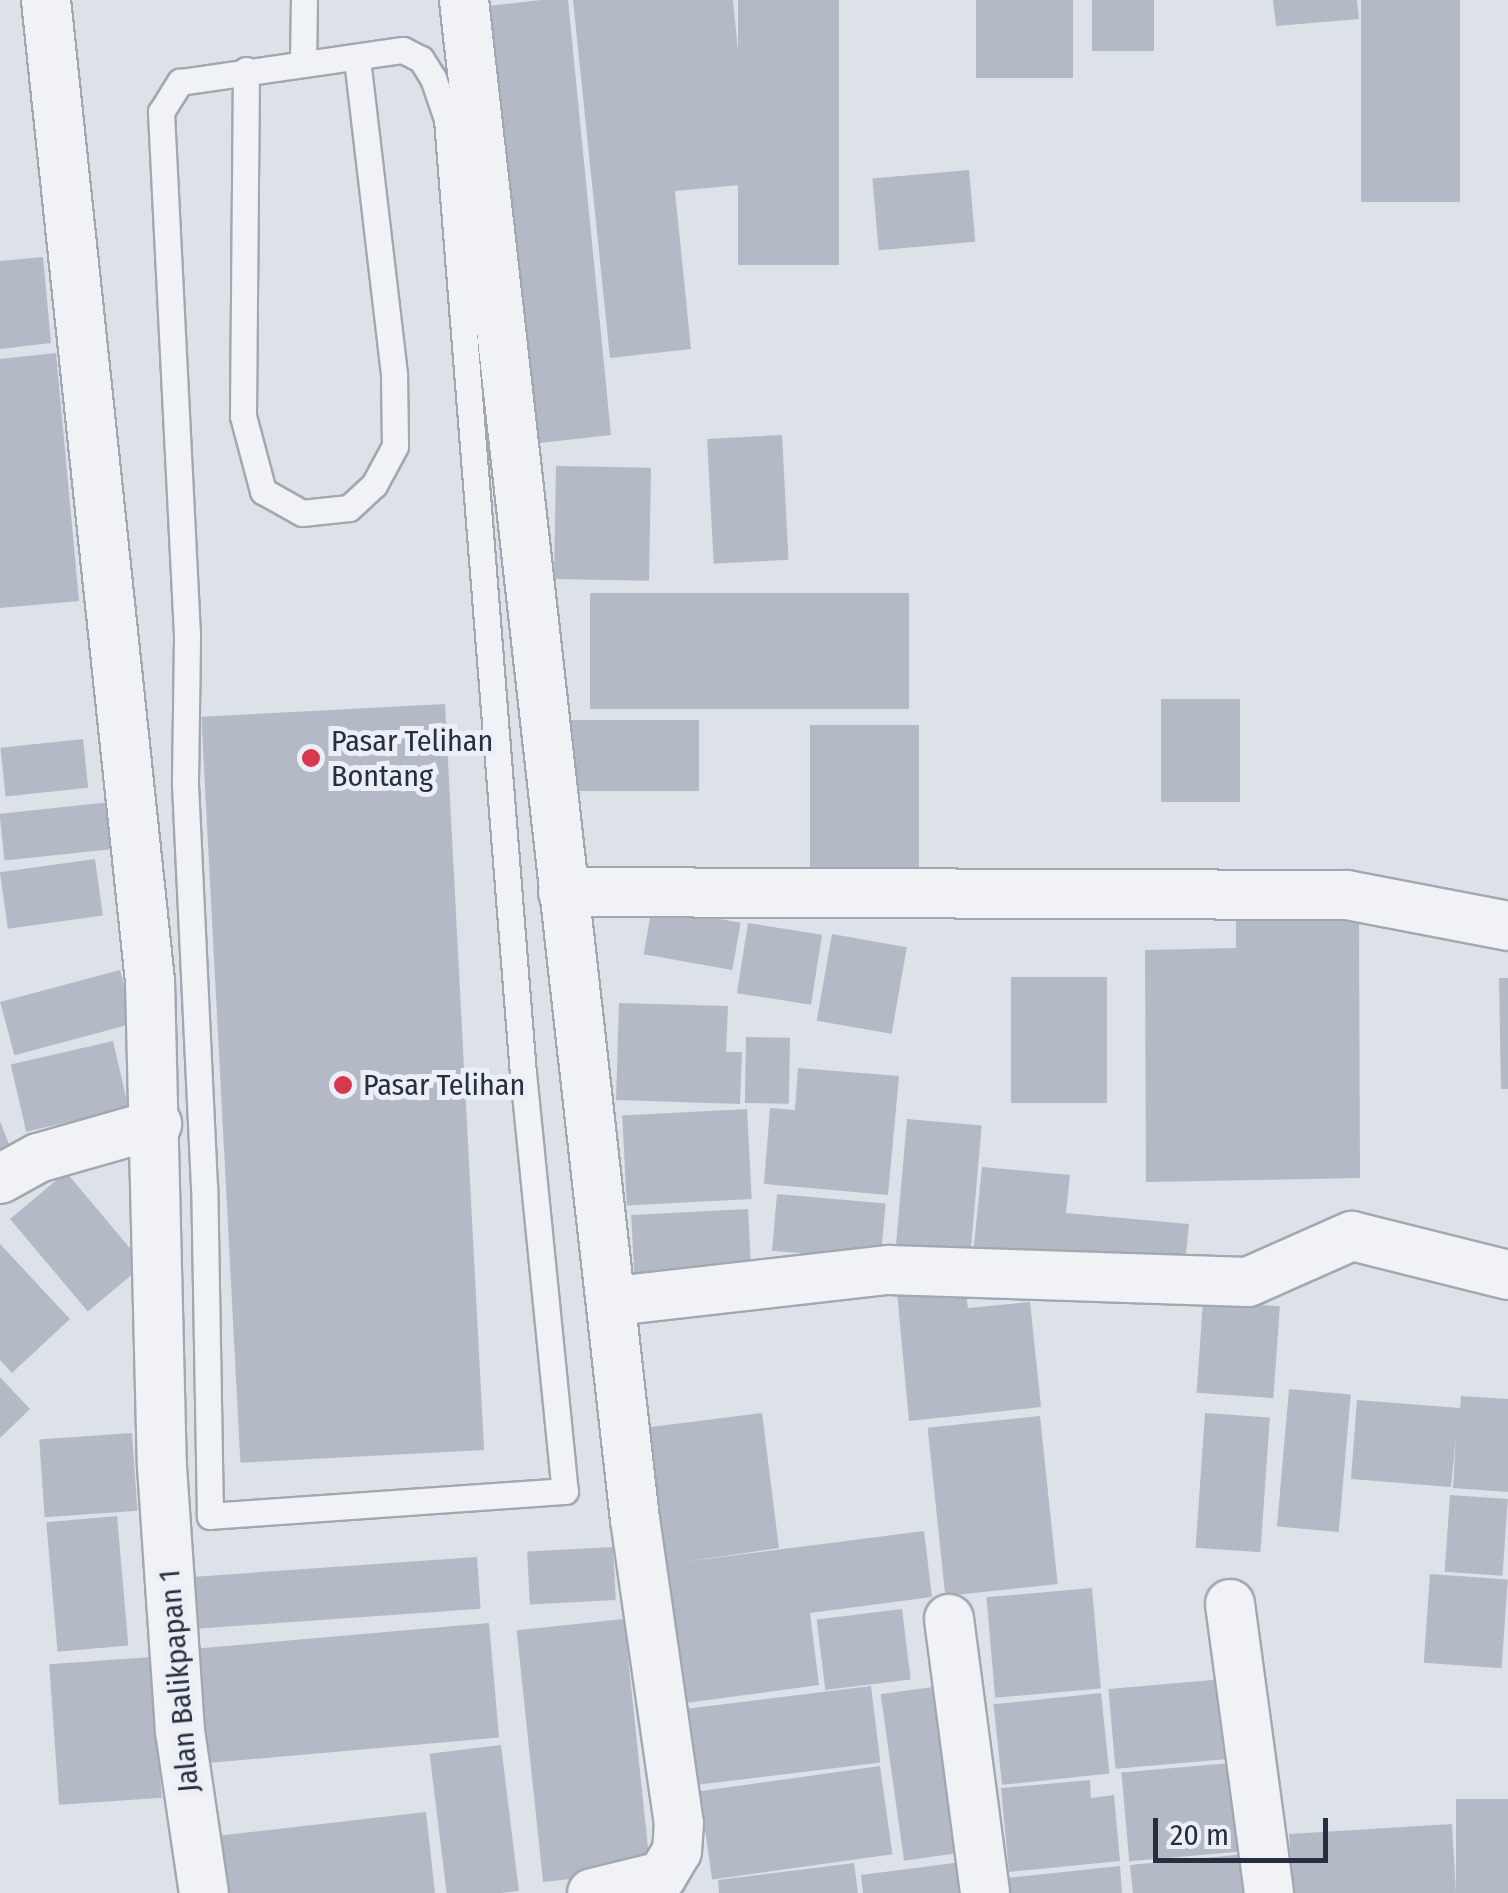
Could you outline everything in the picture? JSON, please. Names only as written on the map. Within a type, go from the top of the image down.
[{"type":"street","name":"Jalan Balikpapan 1","points":[[46,0],[150,980],[157,1124],[162,1467],[180,1732],[204,1893]]},
{"type":"street","points":[[464,0],[564,892],[615,1301],[635,1519],[680,1823],[672,1881],[592,1893]]},
{"type":"street","points":[[564,892],[1347,895],[1508,926]]},
{"type":"street","points":[[0,1179],[38,1158],[157,1124]]},
{"type":"street","points":[[615,1301],[889,1270],[1237,1283],[1352,1236],[1508,1275]]},
{"type":"street","points":[[1230,1604],[1269,1893]]},
{"type":"street","points":[[950,1618],[985,1893]]},
{"type":"lane","points":[[303,63],[304,0]]},
{"type":"lane","points":[[402,50],[421,59],[447,119],[523,1074],[565,1492],[210,1516],[204,1188],[185,782],[187,634],[161,112],[180,82],[303,63],[358,59],[402,50]]},
{"type":"lane","points":[[246,70],[243,416],[263,491],[302,513],[349,508],[374,486],[394,446],[394,374],[358,59]]},
{"type":"building","points":[[568,0],[611,435],[531,444],[487,6]]},
{"type":"building","points":[[573,0],[733,0],[751,184],[675,191],[691,349],[610,358]]},
{"type":"building","points":[[738,0],[839,0],[839,265],[738,265]]},
{"type":"building","points":[[976,0],[1073,0],[1073,78],[976,78]]},
{"type":"building","points":[[1092,0],[1154,0],[1154,51],[1092,51]]},
{"type":"building","points":[[1273,0],[1357,0],[1359,19],[1276,26]]},
{"type":"building","points":[[1361,0],[1460,0],[1460,202],[1361,202]]},
{"type":"building","points":[[969,170],[975,242],[879,250],[872,178]]},
{"type":"building","points":[[43,257],[51,343],[0,349],[0,261]]},
{"type":"building","points":[[56,353],[79,601],[0,608],[0,359]]},
{"type":"building","points":[[782,435],[789,560],[714,564],[707,439]]},
{"type":"building","points":[[556,466],[651,468],[649,581],[554,579]]},
{"type":"building","points":[[590,593],[909,593],[909,709],[590,709]]},
{"type":"building","points":[[1161,699],[1240,699],[1240,802],[1161,802]]},
{"type":"building","name":"Pasar Telihan","points":[[445,704],[484,1450],[240,1463],[201,717]]},
{"type":"building","points":[[571,720],[699,720],[699,791],[571,791]]},
{"type":"building","points":[[810,725],[919,725],[919,885],[810,885]]},
{"type":"building","points":[[83,739],[88,788],[6,796],[0,748]]},
{"type":"building","points":[[111,802],[116,849],[5,860],[0,814]]},
{"type":"building","points":[[95,859],[103,915],[8,929],[0,872]]},
{"type":"building","points":[[652,907],[741,923],[732,970],[644,954]]},
{"type":"building","points":[[1359,917],[1360,1178],[1146,1182],[1145,950],[1236,948],[1236,919]]},
{"type":"building","points":[[748,923],[822,935],[811,1005],[737,993]]},
{"type":"building","points":[[832,934],[907,947],[892,1034],[817,1021]]},
{"type":"building","points":[[120,970],[134,1023],[14,1055],[0,1002]]},
{"type":"building","points":[[1011,977],[1107,977],[1107,1103],[1011,1103]]},
{"type":"building","points":[[1499,978],[1508,978],[1508,1089],[1501,1089]]},
{"type":"building","points":[[619,1003],[728,1006],[726,1052],[742,1052],[740,1104],[616,1100]]},
{"type":"building","points":[[746,1037],[790,1038],[789,1104],[745,1103]]},
{"type":"building","points":[[113,1041],[129,1108],[26,1132],[11,1065]]},
{"type":"building","points":[[798,1068],[899,1076],[888,1195],[764,1184],[770,1108],[795,1110]]},
{"type":"building","points":[[747,1109],[752,1199],[627,1205],[622,1116]]},
{"type":"building","points":[[907,1119],[982,1126],[971,1253],[896,1247]]},
{"type":"building","points":[[0,1121],[12,1152],[0,1156]]},
{"type":"building","points":[[982,1167],[1070,1175],[1066,1213],[1189,1224],[1184,1274],[973,1254]]},
{"type":"building","points":[[66,1172],[144,1265],[88,1312],[10,1219]]},
{"type":"building","points":[[777,1194],[886,1203],[881,1260],[772,1251]]},
{"type":"building","points":[[748,1209],[752,1280],[635,1286],[631,1215]]},
{"type":"building","points":[[0,1244],[70,1319],[12,1373],[0,1360]]},
{"type":"building","points":[[965,1285],[968,1308],[1030,1302],[1041,1407],[909,1421],[897,1292]]},
{"type":"building","points":[[1203,1301],[1280,1306],[1273,1398],[1197,1393]]},
{"type":"building","points":[[0,1377],[30,1409],[0,1438]]},
{"type":"building","points":[[1289,1389],[1351,1394],[1339,1532],[1277,1526]]},
{"type":"building","points":[[1461,1396],[1508,1399],[1508,1492],[1453,1488],[1456,1437],[1451,1487],[1351,1479],[1357,1400],[1460,1408]]},
{"type":"building","points":[[762,1413],[779,1548],[683,1562],[924,1531],[932,1597],[810,1613],[819,1685],[678,1704],[643,1428]]},
{"type":"building","points":[[1205,1413],[1270,1418],[1260,1552],[1196,1548]]},
{"type":"building","points":[[1040,1416],[1058,1584],[945,1596],[928,1428]]},
{"type":"building","points":[[132,1433],[137,1511],[45,1517],[39,1439]]},
{"type":"building","points":[[1450,1495],[1508,1499],[1502,1576],[1445,1572]]},
{"type":"building","points":[[117,1516],[128,1646],[58,1652],[46,1522]]},
{"type":"building","points":[[613,1547],[616,1600],[530,1604],[527,1552]]},
{"type":"building","points":[[477,1557],[481,1609],[195,1629],[192,1577]]},
{"type":"building","points":[[1430,1574],[1508,1579],[1502,1668],[1424,1663]]},
{"type":"building","points":[[1092,1588],[1101,1689],[995,1698],[986,1597]]},
{"type":"building","points":[[902,1609],[911,1679],[825,1690],[817,1619]]},
{"type":"building","points":[[624,1619],[650,1871],[543,1882],[517,1630]]},
{"type":"building","points":[[489,1623],[499,1738],[201,1764],[191,1649]]},
{"type":"building","points":[[152,1657],[162,1798],[59,1805],[49,1664]]},
{"type":"building","points":[[1224,1679],[1231,1759],[1115,1769],[1108,1689]]},
{"type":"building","points":[[947,1685],[970,1851],[904,1861],[881,1694]]},
{"type":"building","points":[[871,1686],[880,1762],[698,1785],[688,1708]]},
{"type":"building","points":[[1101,1693],[1109,1774],[1002,1785],[994,1704]]},
{"type":"building","points":[[501,1745],[519,1891],[447,1893],[430,1754]]},
{"type":"building","points":[[1242,1762],[1250,1851],[1129,1861],[1121,1773]]},
{"type":"building","points":[[880,1766],[892,1854],[712,1879],[700,1791]]},
{"type":"building","points":[[1090,1780],[1091,1798],[1114,1795],[1120,1861],[1009,1872],[1001,1788]]},
{"type":"building","points":[[1456,1799],[1508,1799],[1508,1893],[1456,1893]]},
{"type":"building","points":[[426,1812],[435,1893],[214,1893],[207,1837]]},
{"type":"building","points":[[1452,1824],[1456,1893],[1293,1893],[1289,1834]]},
{"type":"building","points":[[1257,1853],[1260,1893],[1133,1893],[1130,1865]]},
{"type":"building","points":[[969,1861],[973,1893],[863,1893],[861,1875]]},
{"type":"building","points":[[854,1863],[858,1893],[719,1893],[718,1880]]},
{"type":"building","points":[[1120,1866],[1122,1893],[1008,1893],[1006,1878]]},
{"type":"place","name":"Pasar Telihan Bontang","points":[[311,758]]},
{"type":"place","name":"Pasar Telihan","points":[[343,1085]]}]
